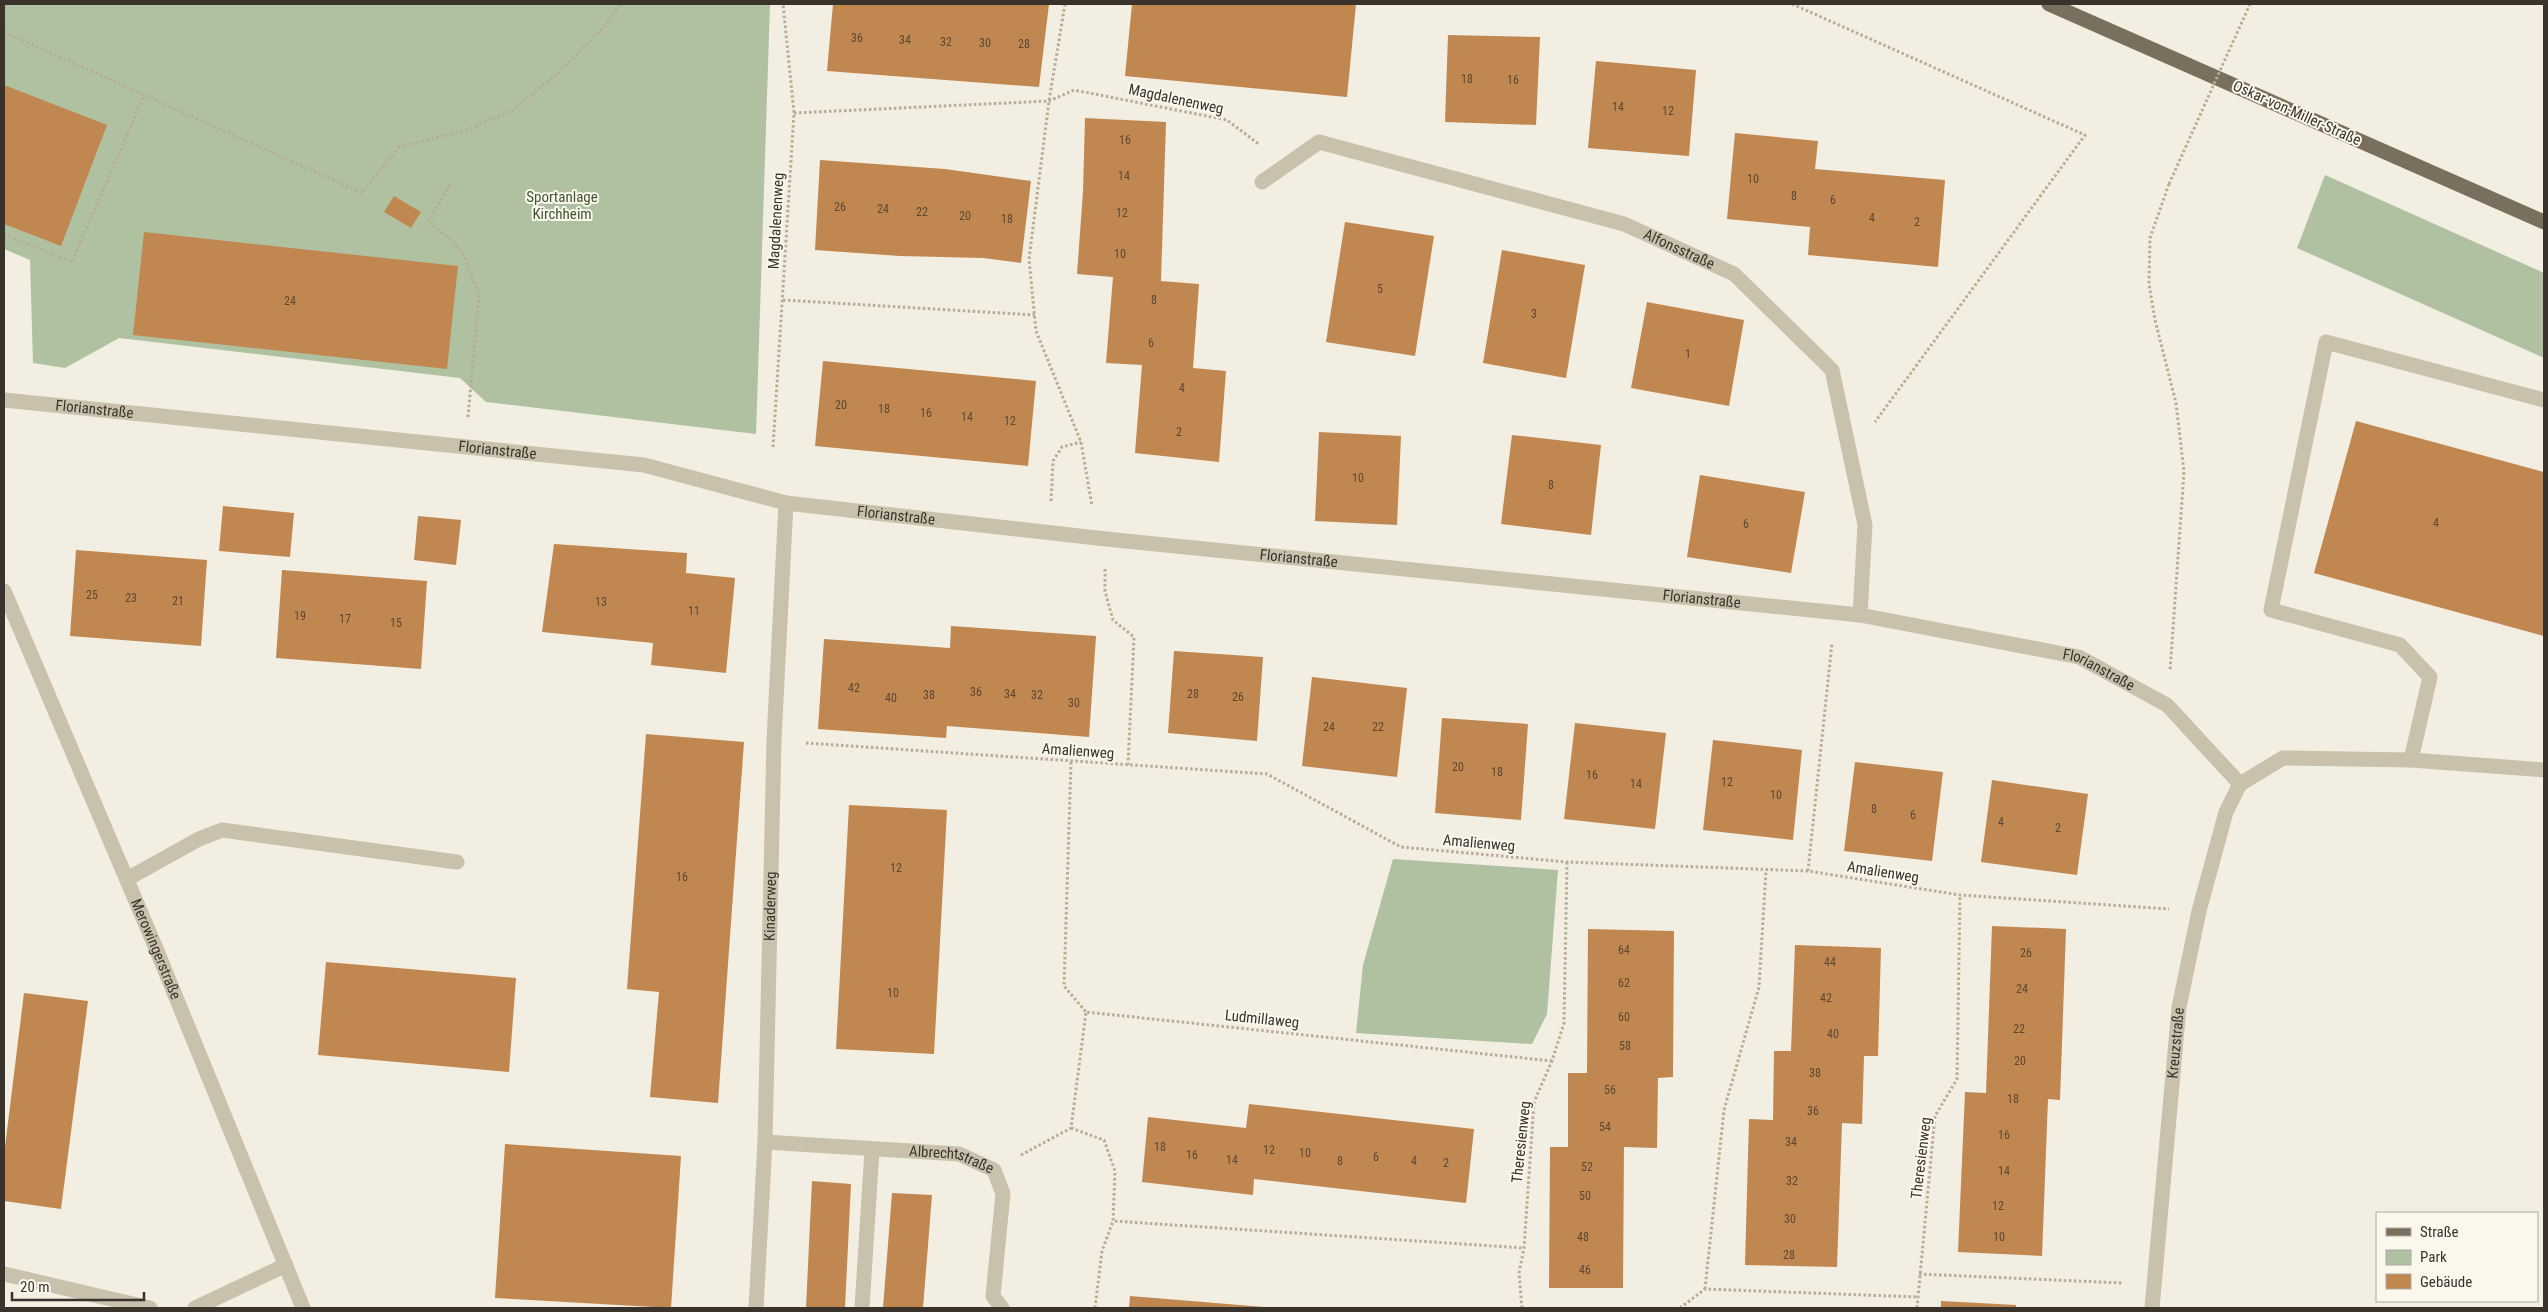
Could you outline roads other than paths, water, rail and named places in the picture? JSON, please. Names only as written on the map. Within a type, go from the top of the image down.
[{"type":"main road","name":"Oskar-von-Miller-Straße","points":[[2049,4],[2544,222]]},
{"type":"street","name":"Alfonsstraße","points":[[1262,182],[1319,142],[1624,224],[1734,274],[1832,370],[1865,525],[1860,615]]},
{"type":"street","points":[[2412,760],[2430,677],[2400,645],[2271,610],[2326,342],[2544,400]]},
{"type":"street","name":"Florianstraße","points":[[4,400],[644,465],[786,503],[1106,539],[1860,615],[2079,657],[2168,705],[2240,784]]},
{"type":"street","name":"Kinaderweg","points":[[756,1308],[765,1142],[774,740],[786,503]]},
{"type":"street","name":"Merowingerstraße","points":[[4,591],[127,879],[303,1308]]},
{"type":"street","points":[[2240,784],[2283,758],[2412,760],[2544,770]]},
{"type":"street","name":"Kreuzstraße","points":[[2152,1308],[2178,1007],[2199,911],[2226,812],[2240,784]]},
{"type":"street","points":[[127,879],[199,839],[222,830],[457,862]]},
{"type":"street","name":"Albrechtstraße","points":[[765,1142],[959,1154],[994,1170],[1003,1194],[993,1296],[1002,1308]]},
{"type":"street","points":[[862,1308],[872,1150]]},
{"type":"street","points":[[195,1308],[286,1264]]},
{"type":"street","points":[[4,1274],[150,1308]]},
{"type":"park label","name":"Sportanlage Kirchheim","points":[[562,206]]}]
